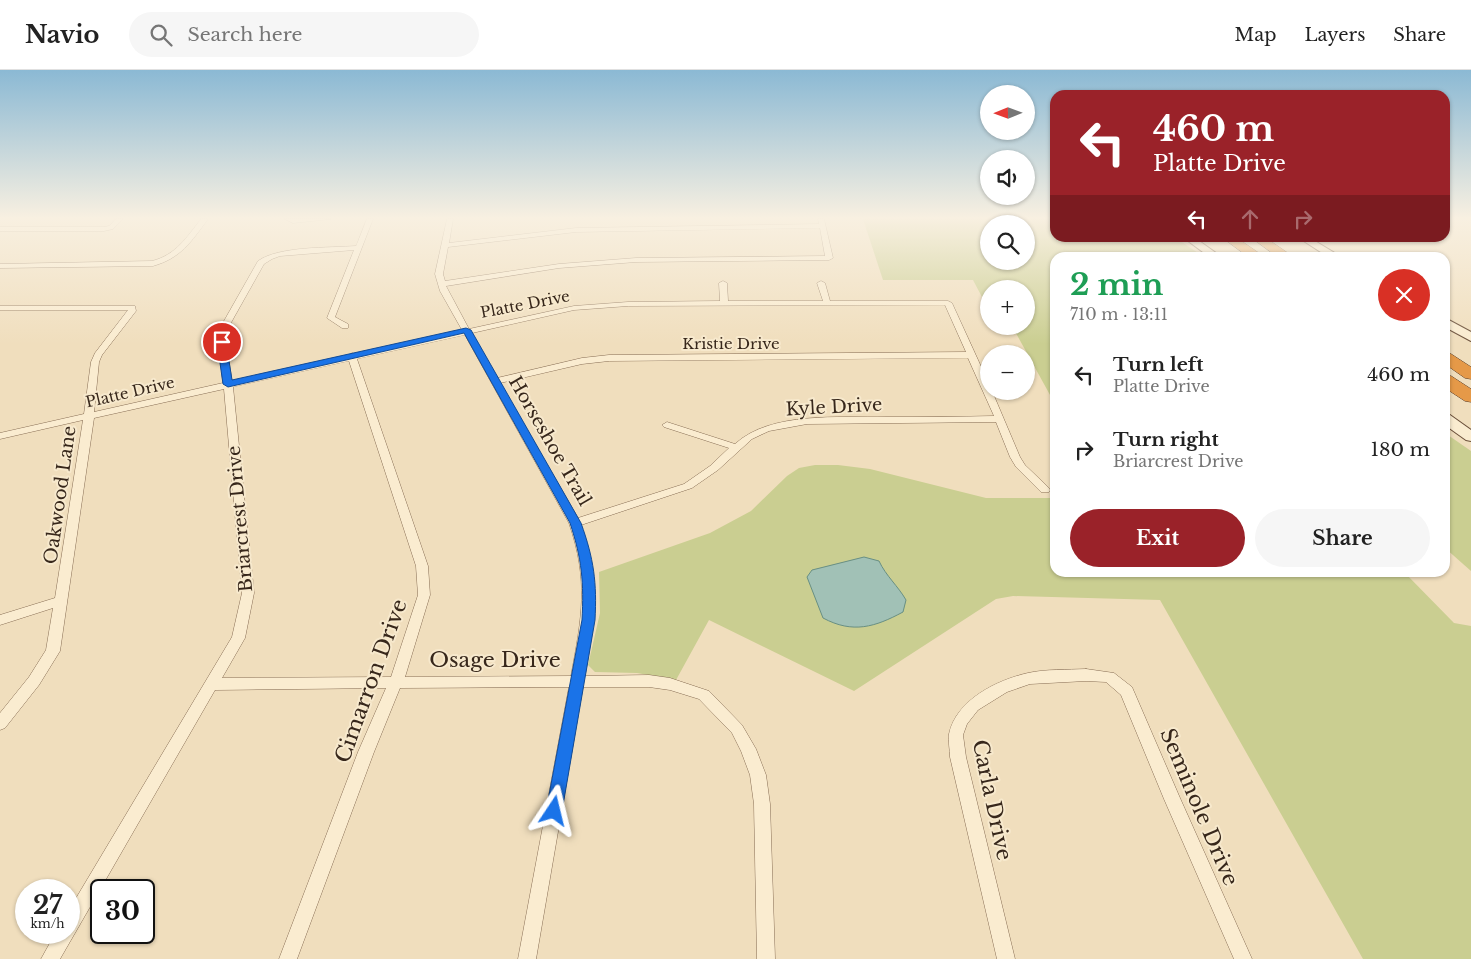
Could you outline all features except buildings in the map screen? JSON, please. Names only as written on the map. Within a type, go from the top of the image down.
[{"type":"highway","points":[[1450,360],[1471,374]]},
{"type":"highway","points":[[1450,383],[1471,397]]},
{"type":"main road","points":[[1450,325],[1471,337]]},
{"type":"main road","points":[[1450,422],[1471,437]]},
{"type":"street","points":[[0,266],[140,265],[166,260]]},
{"type":"street","name":"Briarcrest Drive","points":[[80,908],[238,638],[248,594],[228,384],[222,342],[224,328],[261,264],[266,260]]},
{"type":"street","points":[[345,326],[331,318],[354,260]]},
{"type":"street","points":[[441,260],[439,274],[442,284],[559,266],[630,260]]},
{"type":"street","points":[[723,283],[724,304]]},
{"type":"street","points":[[821,283],[827,303]]},
{"type":"street","name":"Horseshoe Trail","points":[[442,284],[575,523],[586,552],[590,590],[588,620],[527,959]]},
{"type":"street","name":"Platte Drive","points":[[0,436],[466,330],[574,308],[628,304],[948,303],[970,356]]},
{"type":"street","name":"Oakwood Lane","points":[[0,308],[132,308],[132,311],[98,355],[95,362],[90,416],[53,650],[34,682],[0,724]]},
{"type":"street","name":"Cimarron Drive","points":[[288,959],[366,752],[396,682],[424,595],[422,566],[352,356]]},
{"type":"street","points":[[970,356],[1020,467],[1046,490]]},
{"type":"street","name":"Kristie Drive","points":[[495,381],[582,361],[609,358],[970,356]]},
{"type":"street","name":"Kyle Drive","points":[[575,523],[688,486],[714,468],[735,447],[766,429],[807,421],[1000,419]]},
{"type":"street","points":[[667,425],[735,447]]},
{"type":"street","points":[[0,620],[24,611],[62,601]]},
{"type":"street","name":"Carla Drive","points":[[1006,959],[958,757],[956,734],[960,720],[973,706],[1002,688],[1029,678],[1086,675],[1109,677]]},
{"type":"street","name":"Seminole Drive","points":[[1109,677],[1127,691],[1172,799],[1243,959]]},
{"type":"street","name":"Osage Drive","points":[[212,684],[649,681],[670,684],[704,695],[737,729],[748,749],[758,775],[762,804],[766,959]]},
{"type":"street","points":[[50,959],[59,944]]},
{"type":"green space","points":[[877,260],[980,260],[980,270],[1035,270],[1035,260],[1050,260],[1050,395],[1035,368],[1035,345],[1022,345],[1017,335],[1035,335],[1035,280],[980,280],[980,293],[973,280],[883,280]]},
{"type":"green space","points":[[1450,436],[1471,451],[1471,571],[1450,552]]},
{"type":"green space","points":[[815,465],[838,465],[870,469],[986,498],[1050,498],[1050,577],[1409,577],[1454,623],[1471,626],[1471,959],[1363,959],[1160,600],[1013,596],[996,599],[854,691],[709,620],[676,680],[637,673],[595,672],[588,665],[600,613],[599,572],[710,533],[751,511],[787,476],[799,468]]},
{"type":"water","points":[[864,557],[879,561],[906,600],[903,612],[883,622],[864,627],[844,626],[823,618],[807,577],[812,570]]},
{"type":"route","points":[[222,342],[228,384],[466,330],[575,523],[586,552],[590,590],[588,620],[554,811]]}]
